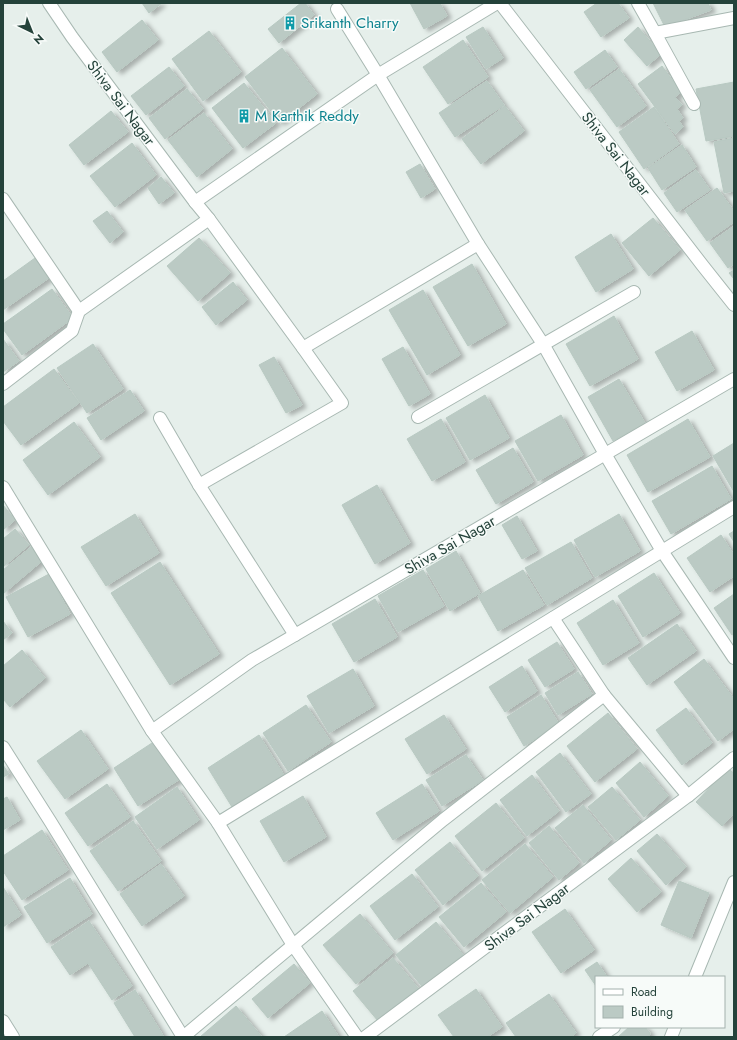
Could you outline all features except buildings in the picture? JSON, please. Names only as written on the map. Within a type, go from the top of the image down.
[{"type":"street","name":"Shiva Sai Nagar","points":[[49,3],[72,37],[209,219],[342,403],[199,485]]},
{"type":"street","points":[[195,202],[378,75],[496,3]]},
{"type":"street","name":"Shiva Sai Nagar","points":[[500,3],[734,304]]},
{"type":"street","points":[[638,3],[694,104]]},
{"type":"street","points":[[337,8],[478,244],[543,344],[662,551],[734,658]]},
{"type":"street","points":[[655,33],[734,18]]},
{"type":"street","points":[[3,199],[79,311]]},
{"type":"street","points":[[3,384],[72,331],[79,311],[209,219]]},
{"type":"street","points":[[303,348],[478,244]]},
{"type":"street","points":[[418,417],[634,292]]},
{"type":"street","name":"Shiva Sai Nagar","points":[[152,731],[252,660],[734,379]]},
{"type":"street","points":[[160,418],[199,485],[295,635]]},
{"type":"street","points":[[3,487],[152,731],[218,824],[293,945],[357,1037]]},
{"type":"street","points":[[218,824],[734,507]]},
{"type":"street","points":[[553,618],[604,695],[688,796]]},
{"type":"street","points":[[3,747],[55,828],[183,1037],[443,820],[604,695]]},
{"type":"street","name":"Shiva Sai Nagar","points":[[365,1037],[688,796],[734,758]]},
{"type":"street","points":[[695,976],[734,882]]},
{"type":"street","points":[[3,1021],[13,1037]]},
{"type":"street","points":[[600,1037],[613,1028]]},
{"type":"place","name":"Srikanth Charry","points":[[290,23]]},
{"type":"place","name":"M Karthik Reddy","points":[[244,116]]}]
